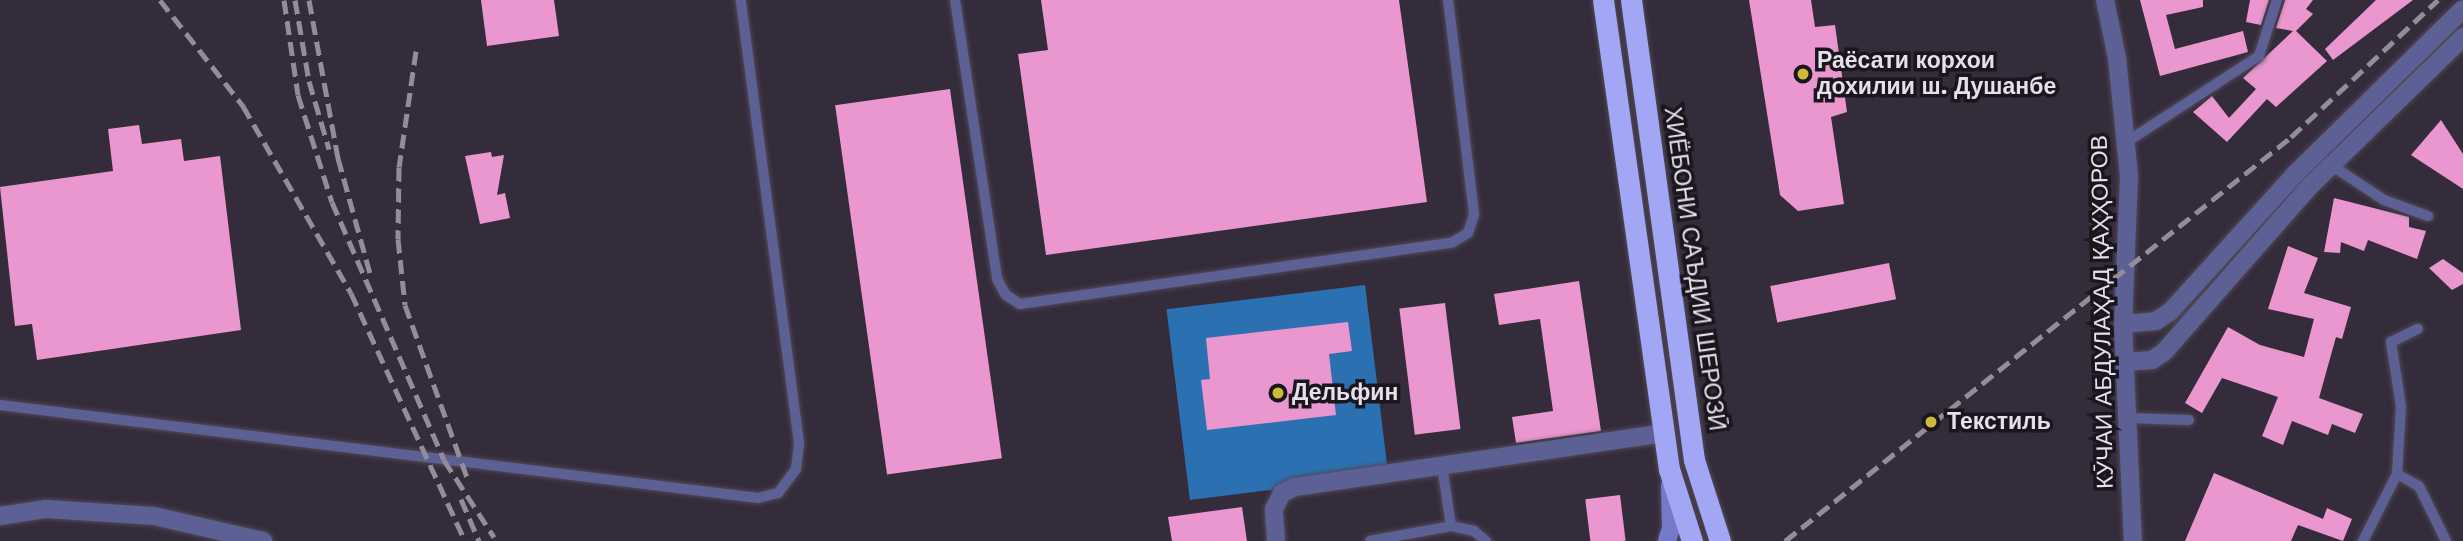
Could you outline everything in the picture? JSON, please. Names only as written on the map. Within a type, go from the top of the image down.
[{"type":"highway","points":[[1603,0],[1669,469],[1692,541]]},
{"type":"highway","name":"ХИЁБОНИ САЪДИИ ШЕРОЗӢ","points":[[1631,0],[1694,460],[1720,541]]},
{"type":"street","name":"КӮЧАИ АБДУЛАҲАД ҚАҲҲОРОВ","points":[[2105,0],[2129,177],[2123,324],[2133,541]]},
{"type":"street","points":[[2123,324],[2156,321],[2170,312],[2294,174],[2463,9]]},
{"type":"street","points":[[2124,362],[2152,360],[2164,352],[2331,165],[2463,37]]},
{"type":"street","points":[[1276,541],[1273,509],[1282,493],[1295,487],[1664,433]]},
{"type":"street","points":[[1667,541],[1671,528],[1669,469]]},
{"type":"street","points":[[0,516],[46,509],[154,516],[263,541]]},
{"type":"lane","points":[[0,405],[758,498],[778,493],[796,469],[799,443],[741,0]]},
{"type":"lane","points":[[955,0],[997,279],[1006,295],[1020,304],[1453,242],[1468,233],[1474,214],[1448,0]]},
{"type":"lane","points":[[2125,143],[2259,55],[2277,0]]},
{"type":"lane","points":[[2331,165],[2384,200],[2428,216]]},
{"type":"lane","points":[[2363,541],[2397,474],[2401,407],[2391,342],[2418,329]]},
{"type":"lane","points":[[2126,418],[2189,420]]},
{"type":"lane","points":[[1442,466],[1451,526]]},
{"type":"lane","points":[[2397,474],[2419,486],[2446,541]]},
{"type":"lane","points":[[1370,541],[1451,526],[1474,531],[1486,541]]},
{"type":"water","name":"Дельфин","points":[[1365,285],[1388,476],[1190,500],[1166,309]]},
{"type":"building","points":[[481,0],[554,0],[559,36],[487,46]]},
{"type":"building","points":[[1041,0],[1399,0],[1427,202],[1046,255],[1018,54],[1048,50]]},
{"type":"building","name":"Раёсати корхои дохилии ш. Душанбе","points":[[1749,0],[1811,0],[1815,27],[1835,25],[1847,112],[1831,117],[1844,204],[1798,211],[1780,195]]},
{"type":"building","points":[[2140,0],[2203,0],[2203,7],[2166,15],[2175,49],[2243,31],[2248,52],[2160,76]]},
{"type":"building","points":[[2250,0],[2269,0],[2261,25],[2246,22]]},
{"type":"building","points":[[2285,0],[2313,0],[2306,9],[2313,14],[2296,31],[2327,61],[2276,107],[2267,99],[2227,142],[2193,112],[2212,96],[2229,118],[2256,89],[2243,78],[2293,31],[2276,28]]},
{"type":"building","points":[[2376,0],[2413,0],[2333,60],[2325,49]]},
{"type":"building","points":[[950,89],[1002,458],[887,475],[835,105]]},
{"type":"building","points":[[2441,120],[2463,154],[2463,189],[2411,155]]},
{"type":"building","points":[[139,125],[142,144],[181,139],[184,161],[220,156],[241,330],[37,360],[32,324],[15,326],[0,187],[113,171],[108,129]]},
{"type":"building","points":[[491,152],[492,157],[504,155],[497,195],[505,193],[510,218],[480,224],[465,156]]},
{"type":"building","points":[[2334,198],[2409,217],[2409,227],[2426,231],[2417,259],[2368,240],[2364,251],[2341,242],[2340,253],[2324,252]]},
{"type":"building","points":[[2288,246],[2318,258],[2304,293],[2351,307],[2342,339],[2336,337],[2319,398],[2363,414],[2355,433],[2332,424],[2328,435],[2292,421],[2283,445],[2262,436],[2278,397],[2222,378],[2202,413],[2185,403],[2228,327],[2260,345],[2304,357],[2314,319],[2268,309]]},
{"type":"building","points":[[2443,259],[2463,273],[2463,284],[2452,290],[2429,268]]},
{"type":"building","points":[[1889,263],[1896,299],[1777,322],[1770,286]]},
{"type":"building","points":[[1579,281],[1601,431],[1516,443],[1512,417],[1553,411],[1540,319],[1499,325],[1494,294]]},
{"type":"building","points":[[1445,303],[1460,429],[1415,435],[1399,309]]},
{"type":"building","points":[[1348,322],[1352,351],[1329,354],[1336,415],[1207,430],[1201,380],[1210,379],[1206,338]]},
{"type":"building","points":[[2214,473],[2323,519],[2327,508],[2352,519],[2343,541],[2298,525],[2291,541],[2185,541]]},
{"type":"building","points":[[1620,495],[1626,541],[1590,541],[1585,499]]},
{"type":"building","points":[[1242,507],[1247,541],[1172,541],[1168,517]]},
{"type":"railway","points":[[160,0],[243,106],[351,293],[465,541]]},
{"type":"railway","points":[[284,0],[298,95],[332,202],[444,460],[494,537]]},
{"type":"railway","points":[[295,0],[309,81],[329,149]]},
{"type":"railway","points":[[309,0],[338,158],[370,273]]},
{"type":"railway","points":[[1785,541],[2291,137],[2438,0]]},
{"type":"railway","points":[[416,51],[399,167],[398,239],[405,305],[469,483]]},
{"type":"railway","points":[[461,499],[479,541]]},
{"type":"place","name":"Раёсати корхои дохилии ш. Душанбе","points":[[1803,74]]},
{"type":"place","name":"Дельфин","points":[[1278,393]]},
{"type":"place","name":"Текстиль","points":[[1931,422]]}]
